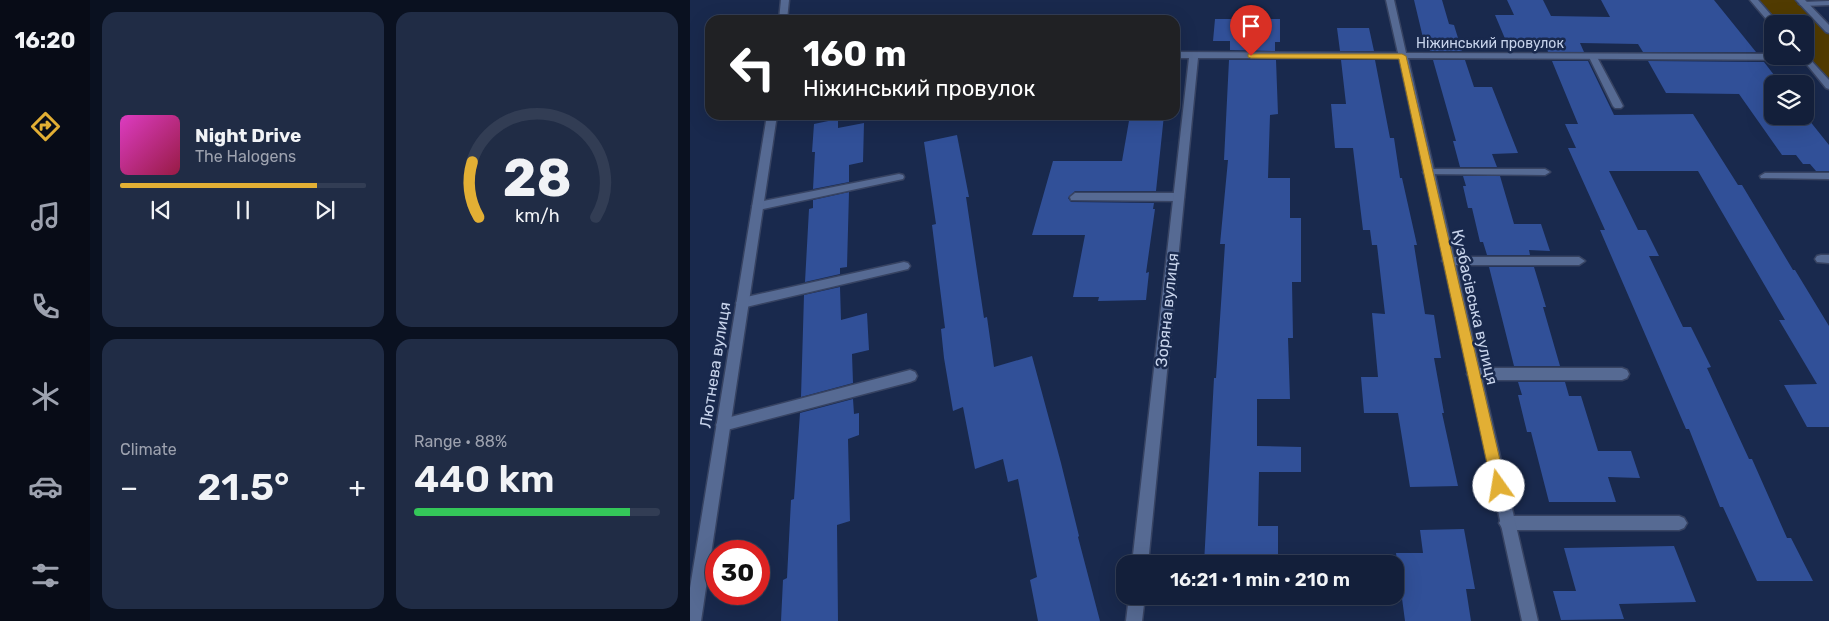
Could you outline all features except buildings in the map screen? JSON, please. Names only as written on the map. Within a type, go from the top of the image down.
[{"type":"street","points":[[784,15],[785,0]]},
{"type":"street","name":"Кузбасівська вулиця","points":[[1390,0],[1530,621]]},
{"type":"street","points":[[1754,0],[1767,15]]},
{"type":"street","points":[[1802,2],[1829,3]]},
{"type":"street","points":[[1802,2],[1829,30]]},
{"type":"street","name":"Ніжинський провулок","points":[[1180,56],[1764,57]]},
{"type":"street","name":"Зоряна вулиця","points":[[1141,555],[1194,56]]},
{"type":"street","points":[[1593,57],[1618,106]]},
{"type":"street","points":[[1811,65],[1829,86]]},
{"type":"street","name":"Лютнева вулиця","points":[[693,621],[771,120]]},
{"type":"street","points":[[1428,172],[1545,172]]},
{"type":"street","points":[[1765,176],[1829,176]]},
{"type":"street","points":[[758,206],[899,177]]},
{"type":"street","points":[[1075,197],[1179,197]]},
{"type":"street","points":[[1448,261],[1578,261]]},
{"type":"street","points":[[742,303],[904,266]]},
{"type":"street","points":[[1474,374],[1622,374]]},
{"type":"street","points":[[724,425],[910,376]]},
{"type":"street","points":[[1508,523],[1679,523]]},
{"type":"street","points":[[1134,621],[1135,605]]},
{"type":"shaded area","points":[[1753,0],[1800,0],[1829,30],[1829,87],[1812,65],[1814,65],[1814,15],[1766,15]]},
{"type":"route","points":[[1251,56],[1402,56],[1499,486]]}]
